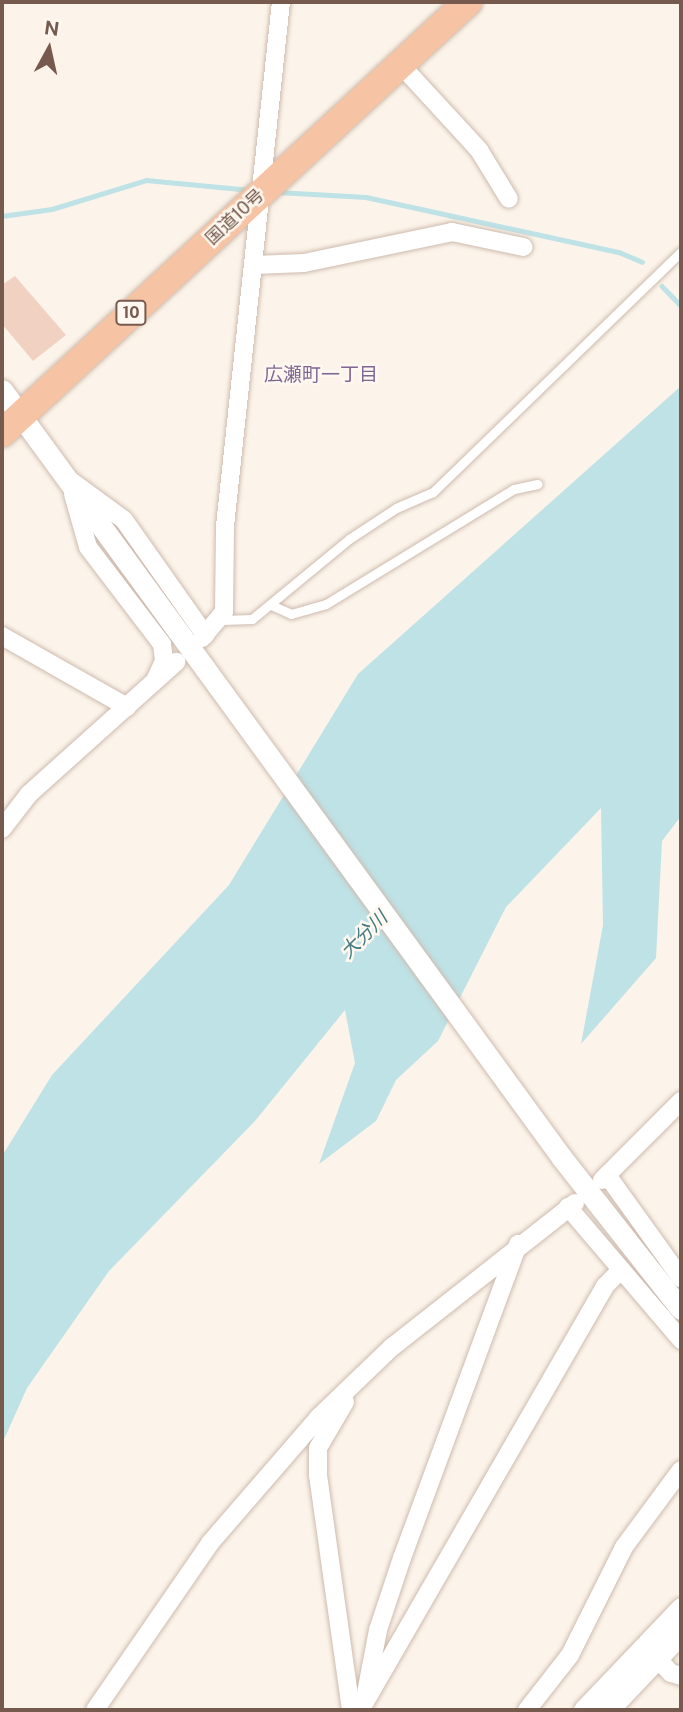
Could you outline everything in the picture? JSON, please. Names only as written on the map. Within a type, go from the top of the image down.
[{"type":"highway","name":"国道10号","points":[[11,424],[262,189],[468,2]]},
{"type":"street","points":[[2,390],[11,424],[68,479],[124,520],[204,637],[222,620],[226,526],[281,2]]},
{"type":"street","points":[[400,64],[479,150],[509,199]]},
{"type":"street","points":[[255,265],[304,263],[452,232],[523,247]]},
{"type":"street","points":[[68,479],[88,547],[162,644],[164,661],[152,683]]},
{"type":"street","points":[[68,479],[555,1147],[681,1310]]},
{"type":"street","points":[[2,636],[127,707]]},
{"type":"street","points":[[2,829],[29,794],[176,662]]},
{"type":"street","points":[[681,1101],[605,1177],[681,1278]]},
{"type":"street","points":[[94,1710],[210,1543],[350,1384],[518,1244],[571,1205],[621,1270],[681,1340]]},
{"type":"street","points":[[360,1707],[382,1618],[518,1244]]},
{"type":"street","points":[[360,1707],[606,1286],[621,1270]]},
{"type":"street","points":[[350,1384],[326,1429],[318,1462],[360,1707]]},
{"type":"street","points":[[527,1710],[570,1655],[624,1547],[681,1470]]},
{"type":"street","points":[[608,1710],[681,1608]]},
{"type":"street","points":[[584,1710],[651,1652],[681,1633]]},
{"type":"street","points":[[651,1652],[681,1676]]},
{"type":"lane","points":[[222,620],[253,619],[348,539],[396,508],[433,492],[681,251]]},
{"type":"lane","points":[[271,605],[291,614],[326,604],[514,489],[537,484]]},
{"type":"water","name":"大分川","points":[[681,386],[681,816],[662,841],[656,958],[581,1044],[603,925],[601,808],[506,907],[438,1041],[396,1080],[376,1121],[319,1164],[355,1063],[345,1010],[255,1121],[109,1271],[27,1388],[2,1444],[2,1156],[52,1075],[229,885],[358,674]]},
{"type":"building","points":[[15,276],[66,335],[33,361],[2,324],[2,285]]},
{"type":"waterway","points":[[2,216],[52,209],[146,180],[251,190]]},
{"type":"waterway","points":[[277,192],[366,197],[619,252],[642,262]]},
{"type":"waterway","points":[[662,286],[681,306]]},
{"type":"district","name":"広瀬町一丁目","points":[[321,375]]}]
